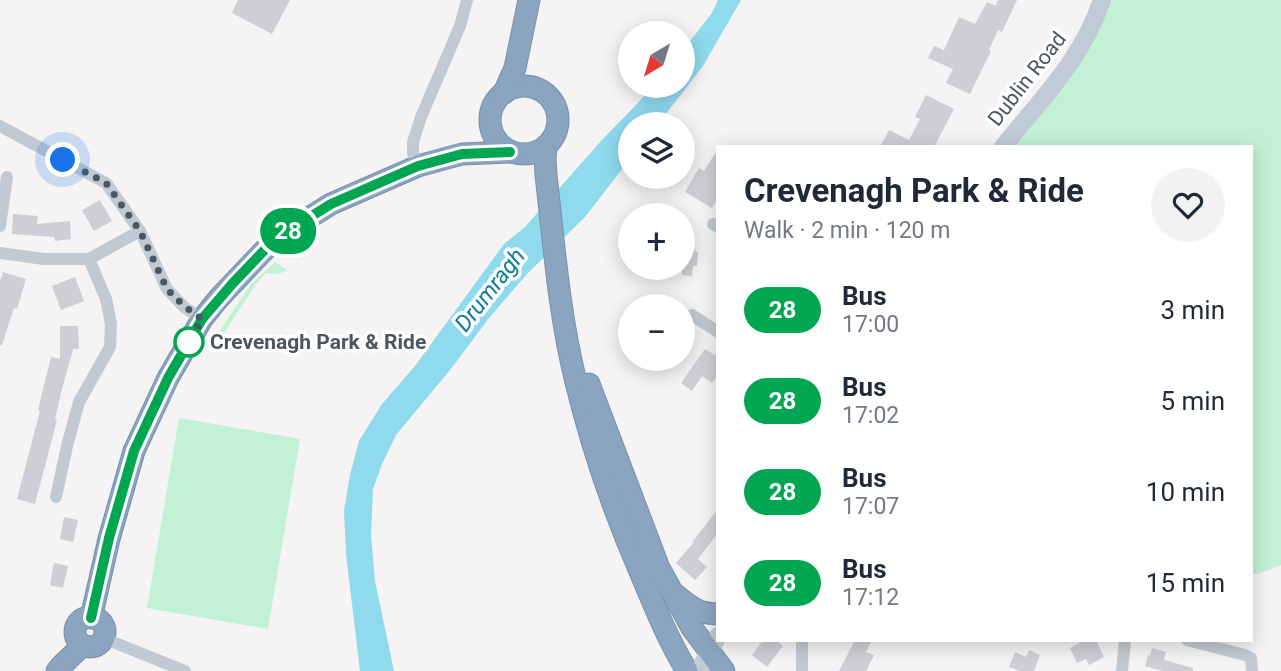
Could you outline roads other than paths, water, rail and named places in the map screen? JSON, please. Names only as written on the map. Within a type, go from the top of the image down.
[{"type":"highway","points":[[462,154],[490,122],[494,105],[504,93],[515,68],[529,0]]},
{"type":"highway","points":[[93,642],[76,638],[76,628],[81,620],[91,618],[109,538],[134,451],[168,378],[202,319],[275,239],[331,204],[418,166],[462,154],[528,150],[554,136],[557,115],[551,101],[526,78],[520,51]]},
{"type":"highway","points":[[504,93],[517,87],[535,88]]},
{"type":"highway","points":[[490,122],[494,137],[503,147],[528,150],[544,159],[558,286],[575,380],[600,469],[623,534],[664,628],[703,659],[724,671]]},
{"type":"highway","points":[[564,317],[659,568],[691,628],[703,659]]},
{"type":"highway","points":[[670,589],[692,610],[716,614]]},
{"type":"highway","points":[[57,671],[61,664],[93,642]]},
{"type":"street","points":[[418,166],[413,153],[413,142],[460,26],[467,0]]},
{"type":"street","name":"Dublin Road","points":[[1005,145],[1063,75],[1086,40],[1102,0]]},
{"type":"street","points":[[0,126],[106,183],[140,231],[167,289],[202,319]]},
{"type":"street","points":[[0,226],[7,177]]},
{"type":"street","points":[[0,253],[44,260],[89,259],[140,231]]},
{"type":"street","points":[[56,497],[79,402],[110,347],[111,324],[106,299],[89,259]]},
{"type":"street","points":[[695,317],[716,331]]},
{"type":"street","points":[[93,642],[185,671]]},
{"type":"street","points":[[802,642],[802,671]]},
{"type":"street","points":[[1122,671],[1125,642]]},
{"type":"street","points":[[1195,642],[1251,658],[1252,671]]},
{"type":"water","points":[[718,0],[741,0],[695,76],[695,35],[712,13]]},
{"type":"water","points":[[642,98],[678,98],[667,112],[629,112]]},
{"type":"water","name":"Drumragh","points":[[618,124],[618,174],[585,217],[527,274],[489,318],[396,435],[382,464],[373,489],[371,535],[375,581],[394,671],[360,671],[346,554],[344,510],[359,441],[382,404],[415,366],[504,244],[525,227]]},
{"type":"place","name":"Crevenagh Park & Ride","points":[[189,342]]}]
